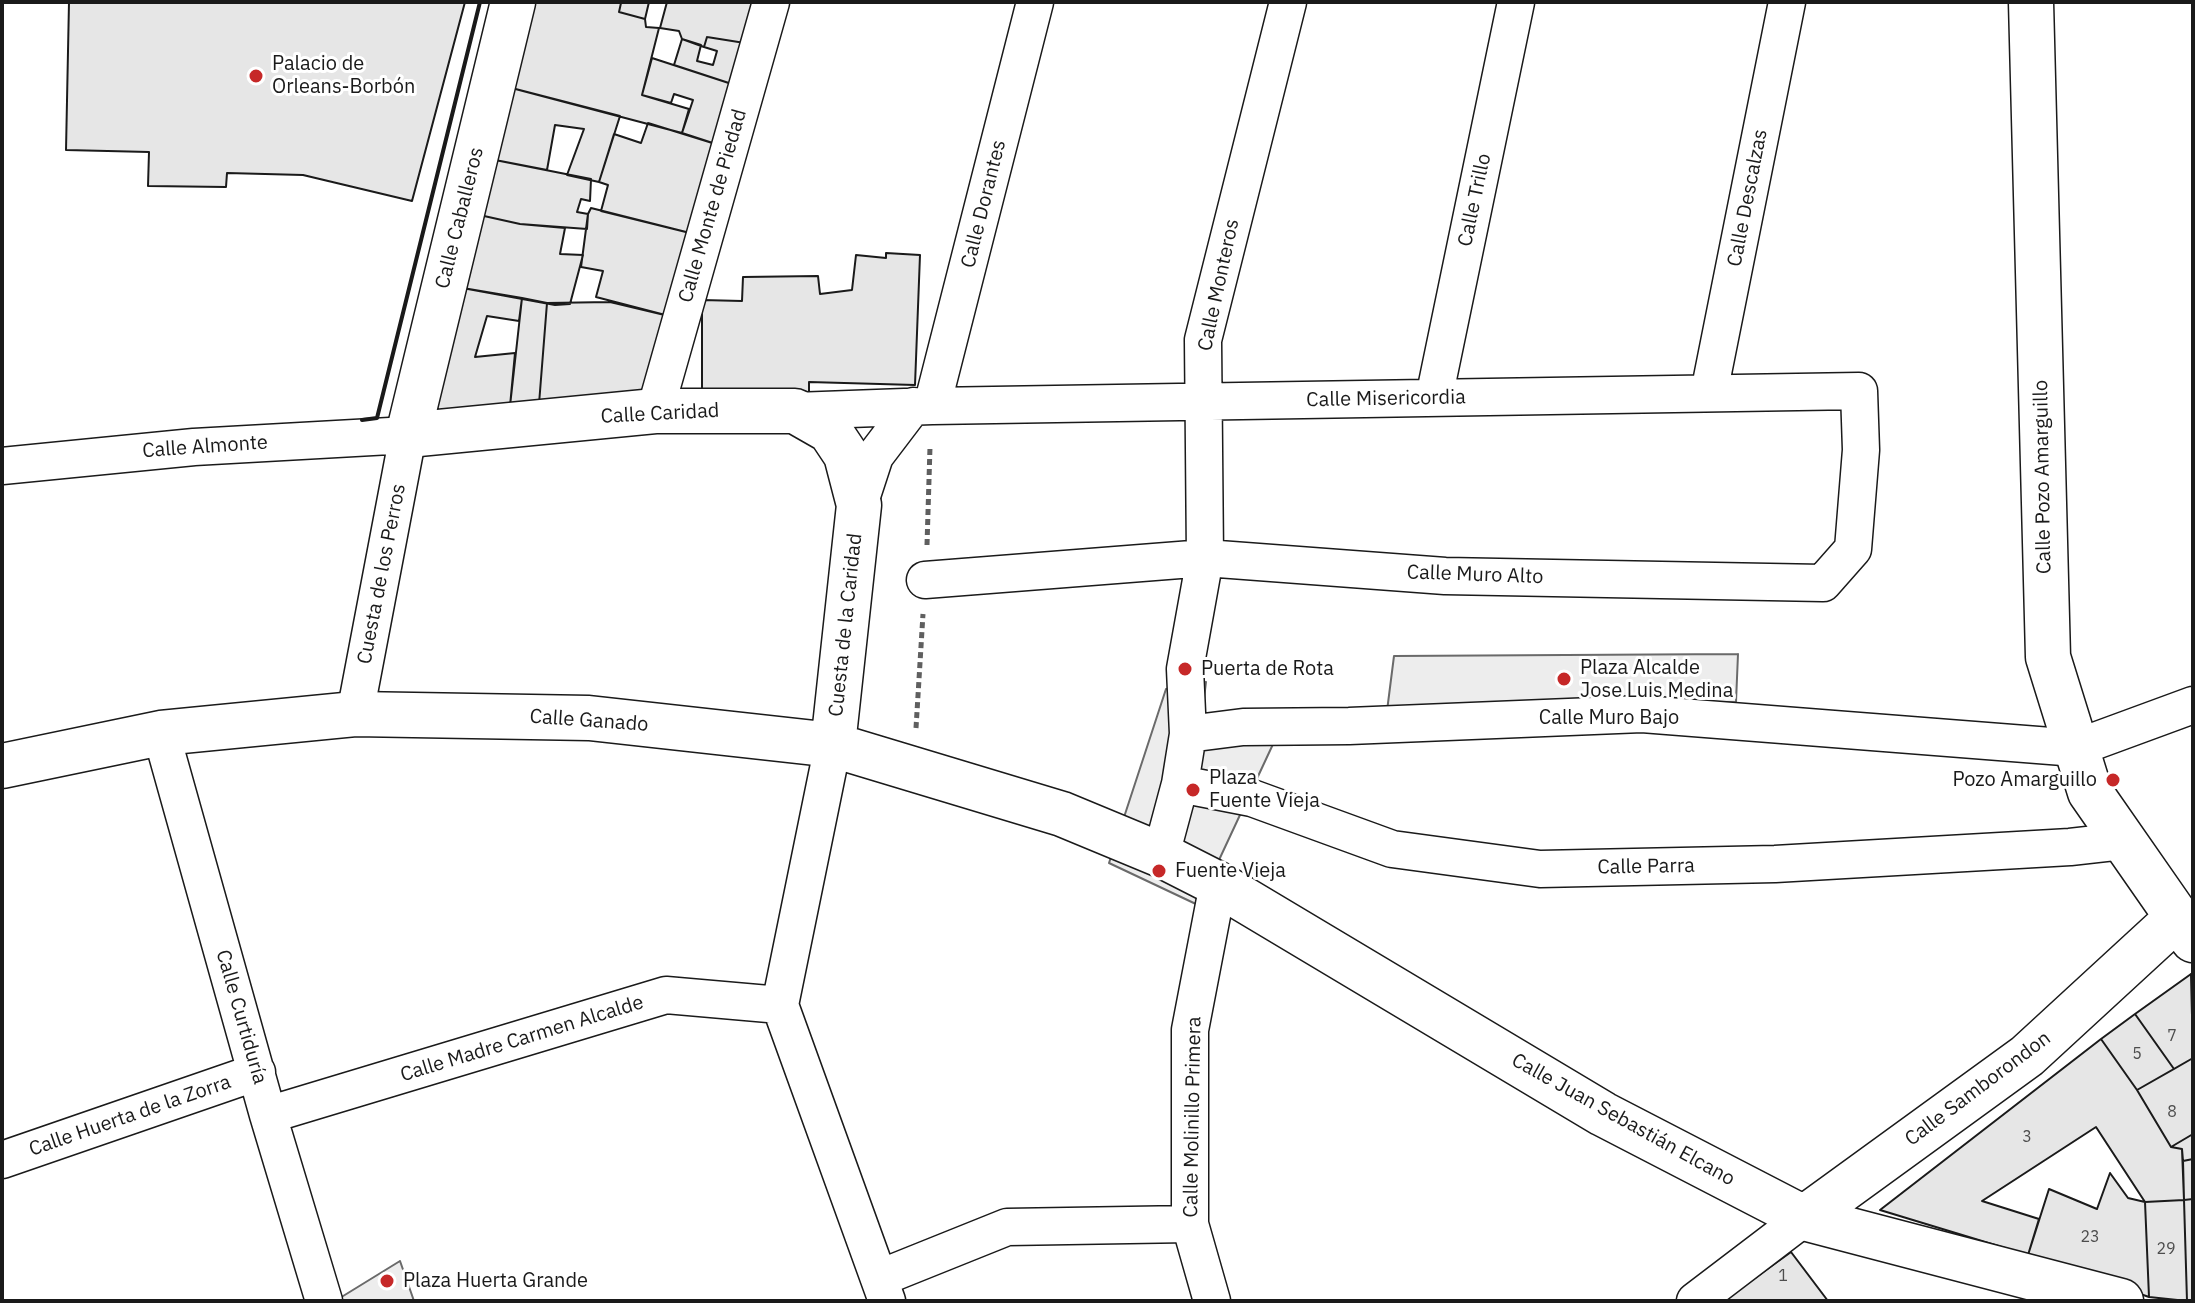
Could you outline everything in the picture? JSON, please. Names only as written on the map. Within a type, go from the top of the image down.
[{"type":"street","name":"Calle Caballeros","points":[[408,435],[513,2]]},
{"type":"street","name":"Calle Monte de Piedad","points":[[655,411],[771,2]]},
{"type":"street","name":"Calle Dorantes","points":[[922,406],[1035,2]]},
{"type":"street","name":"Calle Monteros","points":[[1188,734],[1185,669],[1205,558],[1203,340],[1288,2]]},
{"type":"street","name":"Calle Trillo","points":[[1434,398],[1516,2]]},
{"type":"street","name":"Calle Descalzas","points":[[1709,393],[1787,2]]},
{"type":"street","name":"Calle Pozo Amarguillo","points":[[2031,2],[2048,657],[2090,792],[2123,841],[2188,924]]},
{"type":"street","name":"Calle Misericordia","points":[[922,406],[1859,391]]},
{"type":"street","name":"Calle Muro Alto","points":[[925,580],[1205,558],[1445,576],[1823,583],[1853,549],[1861,450],[1859,391]]},
{"type":"street","name":"Calle Caridad","points":[[408,435],[655,411],[795,411],[922,406]]},
{"type":"street","name":"Cuesta de la Caridad","points":[[833,745],[859,505],[875,456],[922,406]]},
{"type":"street","name":"Cuesta de la Caridad","points":[[795,411],[830,431],[846,455],[859,505]]},
{"type":"street","name":"Calle Almonte","points":[[2,466],[194,447],[408,435]]},
{"type":"street","name":"Cuesta de los Perros","points":[[355,714],[408,435]]},
{"type":"street","points":[[2076,748],[2193,705]]},
{"type":"street","name":"Calle Ganado","points":[[2,766],[161,733],[355,714],[589,718],[833,745],[1062,814],[1161,855]]},
{"type":"street","name":"Calle Muro Bajo","points":[[1188,734],[1243,727],[1349,726],[1642,714],[2076,748]]},
{"type":"street","name":"Calle Curtiduría","points":[[161,733],[268,1115],[324,1301]]},
{"type":"street","points":[[1161,855],[1180,784],[1188,734]]},
{"type":"street","points":[[833,745],[780,1005],[884,1289],[1007,1227],[1190,1224]]},
{"type":"street","name":"Calle Parra","points":[[1180,784],[1252,798],[1392,849],[1540,869],[1775,864],[2070,847],[2123,841]]},
{"type":"street","name":"Calle Juan Sebastián Elcano","points":[[1161,855],[1218,884],[1603,1114],[1804,1218],[2121,1301]]},
{"type":"street","name":"Calle Molinillo Primera","points":[[1212,1301],[1190,1224],[1190,1030],[1218,884]]},
{"type":"street","name":"Calle Samborondon","points":[[1804,1218],[2027,1056],[2188,924]]},
{"type":"street","name":"Calle Madre Carmen Alcalde","points":[[268,1115],[666,995],[780,1005]]},
{"type":"street","name":"Calle Huerta de la Zorra","points":[[2,1160],[257,1072]]},
{"type":"street","points":[[1695,1301],[1804,1218]]},
{"type":"shaded area","name":"Plaza Alcalde Jose Luis Medina","points":[[1738,654],[1736,702],[1387,711],[1394,656]]},
{"type":"shaded area","name":"Plaza Fuente Vieja","points":[[1206,682],[1202,716],[1288,712],[1198,905],[1109,863],[1166,689]]},
{"type":"shaded area","name":"Plaza Huerta Grande","points":[[400,1261],[414,1301],[335,1301]]},
{"type":"building","name":"Palacio de Orleans-Borbón","points":[[69,2],[465,2],[412,201],[303,175],[227,173],[226,187],[148,186],[149,152],[66,150]]},
{"type":"building","points":[[525,2],[621,3],[619,12],[645,19],[646,27],[659,28],[642,95],[689,109],[682,133],[504,86]]},
{"type":"building","points":[[613,2],[649,2],[645,19],[619,12],[621,3]]},
{"type":"building","points":[[667,2],[762,2],[751,44],[707,37],[704,47],[682,39],[679,31],[660,28]]},
{"type":"building","points":[[707,37],[751,44],[741,87],[674,65],[682,39],[701,45],[697,61],[713,65],[717,51],[704,47]]},
{"type":"building","points":[[652,58],[741,87],[722,146],[682,133],[693,100],[674,94],[671,103],[642,95]]},
{"type":"building","points":[[504,86],[620,116],[599,182],[567,175],[584,129],[555,125],[547,170],[490,159]]},
{"type":"building","points":[[648,123],[722,146],[698,235],[601,211],[608,185],[599,182],[614,134],[641,143]]},
{"type":"building","points":[[490,159],[591,179],[590,201],[581,199],[577,212],[588,214],[587,229],[520,224],[475,214]]},
{"type":"building","points":[[591,208],[698,235],[673,317],[596,297],[603,271],[581,267]]},
{"type":"building","points":[[475,214],[520,224],[565,228],[560,254],[583,255],[570,304],[555,305],[457,287]]},
{"type":"building","points":[[886,253],[920,255],[915,385],[809,382],[809,398],[702,397],[702,300],[742,301],[743,277],[818,276],[820,294],[852,290],[856,255],[886,258]]},
{"type":"building","points":[[457,287],[522,298],[519,321],[487,316],[475,357],[515,353],[510,406],[430,412]]},
{"type":"building","points":[[522,298],[547,303],[539,404],[510,406]]},
{"type":"building","points":[[610,302],[673,317],[651,400],[539,404],[547,303]]},
{"type":"building","points":[[2191,974],[2193,1058],[2174,1069],[2135,1014]]},
{"type":"building","points":[[2135,1014],[2174,1069],[2137,1090],[2101,1039]]},
{"type":"building","points":[[2101,1039],[2137,1090],[2171,1147],[2182,1149],[2184,1200],[2145,1202],[2096,1127],[1982,1201],[2039,1219],[2028,1255],[1880,1210]]},
{"type":"building","points":[[2193,1058],[2193,1134],[2171,1147],[2137,1090]]},
{"type":"building","points":[[2193,1134],[2193,1159],[2183,1161],[2182,1149],[2171,1147]]},
{"type":"building","points":[[2193,1159],[2193,1199],[2184,1200],[2183,1161]]},
{"type":"building","points":[[2110,1173],[2128,1198],[2145,1202],[2149,1297],[2028,1255],[2049,1189],[2097,1209]]},
{"type":"building","points":[[2193,1199],[2193,1301],[2187,1301],[2184,1200]]},
{"type":"building","points":[[2184,1200],[2187,1301],[2149,1297],[2145,1202]]},
{"type":"building","points":[[1791,1252],[1828,1301],[1723,1301]]},
{"type":"wall","points":[[362,420],[377,418],[480,2]]},
{"type":"place","name":"Palacio de Orleans-Borbón","points":[[256,76]]},
{"type":"place","name":"Puerta de Rota","points":[[1185,669]]},
{"type":"place","name":"Plaza Alcalde Jose Luis Medina","points":[[1564,679]]},
{"type":"place","name":"Pozo Amarguillo","points":[[2113,780]]},
{"type":"place","name":"Plaza Fuente Vieja","points":[[1193,790]]},
{"type":"place","name":"Fuente Vieja","points":[[1159,871]]},
{"type":"place","name":"Plaza Huerta Grande","points":[[387,1281]]}]
